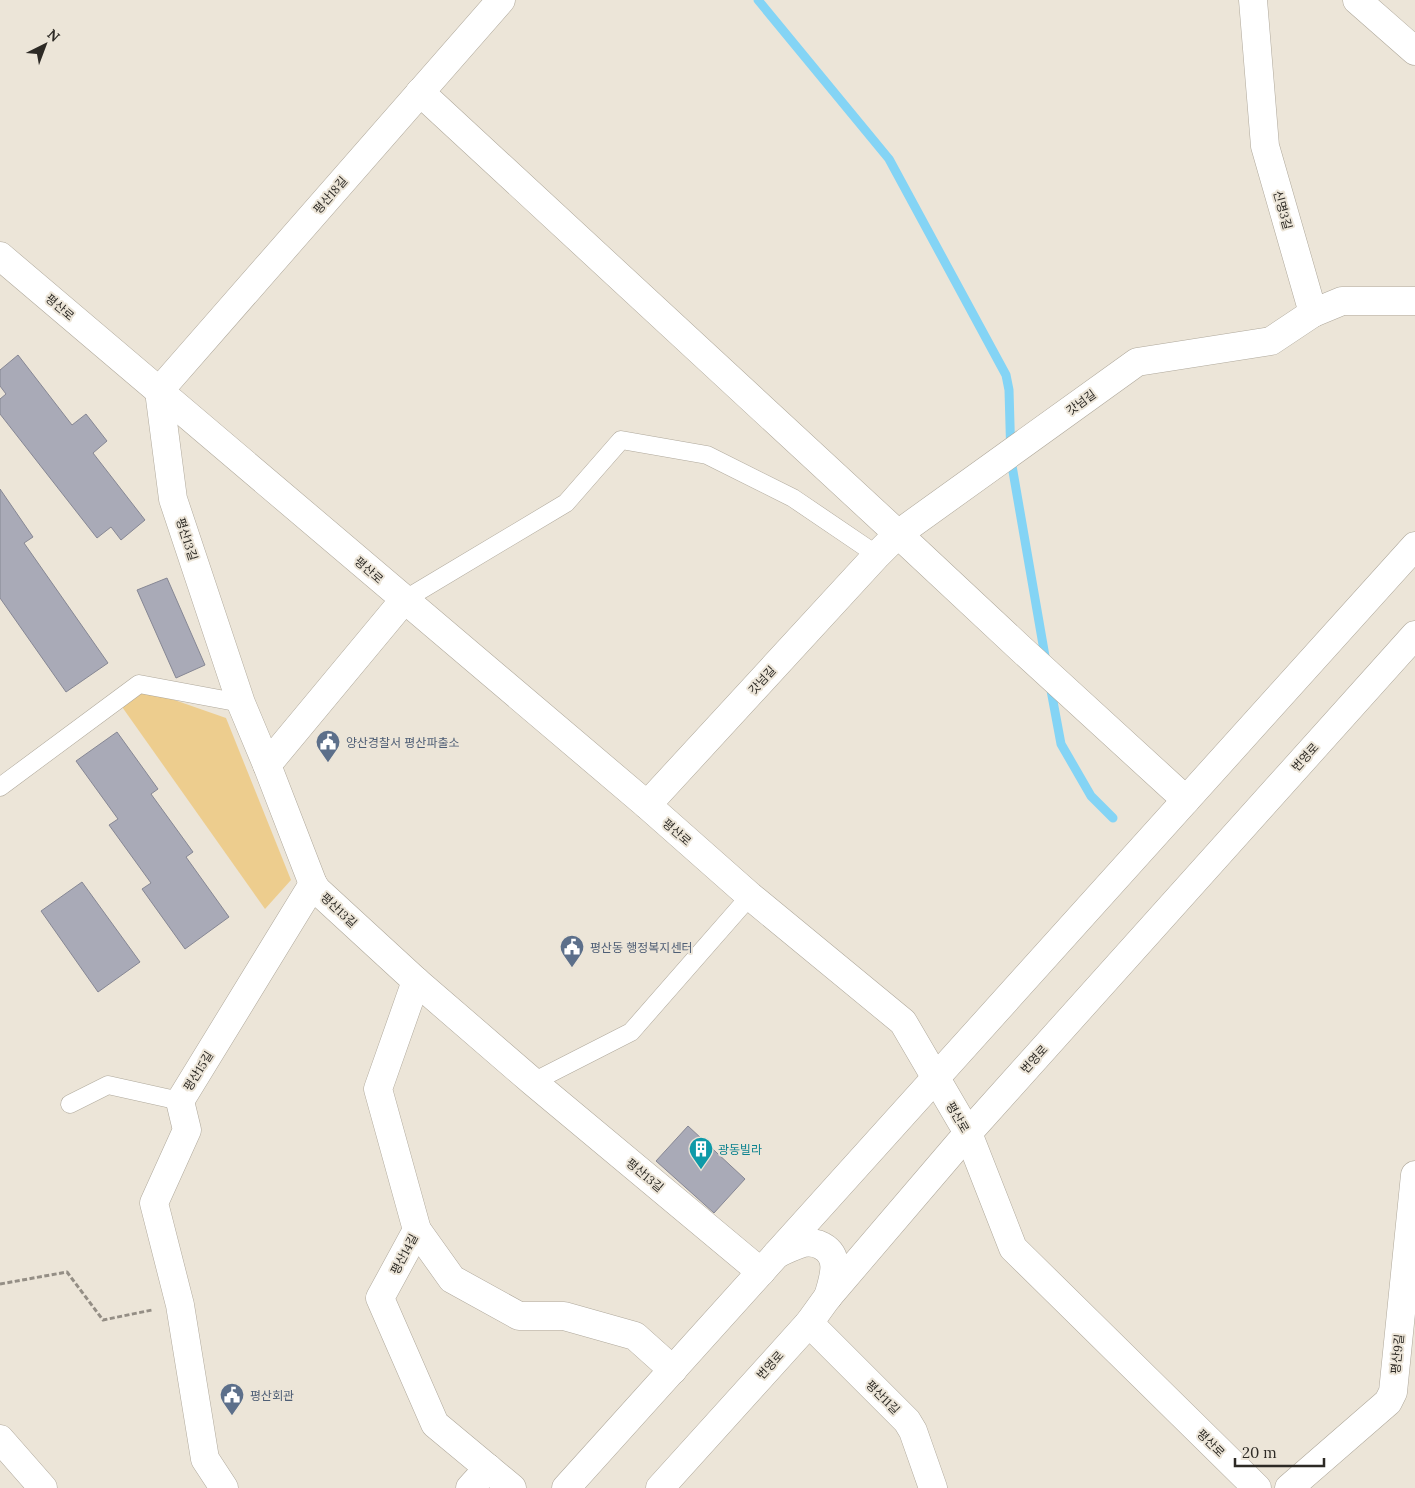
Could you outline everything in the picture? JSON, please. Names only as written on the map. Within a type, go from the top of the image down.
[{"type":"street","name":"평산18길","points":[[159,391],[501,0]]},
{"type":"street","name":"신명3길","points":[[1253,0],[1265,146],[1313,314]]},
{"type":"street","points":[[1357,0],[1415,52]]},
{"type":"street","points":[[420,92],[1186,800]]},
{"type":"street","name":"평산로","points":[[3,261],[647,805],[750,896],[902,1022],[968,1133],[1013,1248],[1257,1488]]},
{"type":"street","points":[[1313,314],[1342,301],[1415,301]]},
{"type":"street","name":"갓넘길","points":[[647,805],[898,534],[1137,362],[1271,341],[1313,314]]},
{"type":"street","name":"평산13길","points":[[159,391],[173,499],[242,703],[317,890],[416,981],[533,1082],[769,1263]]},
{"type":"street","points":[[566,1488],[1415,546]]},
{"type":"street","points":[[268,765],[404,600]]},
{"type":"street","name":"번영로","points":[[660,1488],[808,1323],[827,1298],[968,1133],[1415,635]]},
{"type":"street","name":"평산15길","points":[[224,1488],[206,1459],[180,1305],[154,1203],[187,1130],[180,1101],[313,884]]},
{"type":"street","name":"평산14길","points":[[416,981],[378,1089],[417,1230],[380,1298],[435,1424],[512,1488]]},
{"type":"street","name":"평산9길","points":[[1289,1488],[1388,1402],[1393,1392],[1415,1175]]},
{"type":"street","points":[[417,1230],[452,1279],[511,1312],[520,1316],[564,1316],[635,1336],[673,1370]]},
{"type":"street","points":[[769,1263],[804,1243],[820,1245],[834,1259],[835,1266],[827,1298]]},
{"type":"street","name":"평산11길","points":[[808,1323],[907,1421],[933,1488]]},
{"type":"street","points":[[0,1439],[43,1488]]},
{"type":"street","points":[[470,1488],[488,1468]]},
{"type":"lane","points":[[404,600],[566,503],[621,440],[707,455],[793,498],[878,555]]},
{"type":"lane","points":[[0,787],[139,684],[242,703]]},
{"type":"lane","points":[[533,1082],[631,1032],[750,896]]},
{"type":"lane","points":[[70,1104],[108,1085],[180,1101]]},
{"type":"path","points":[[0,1284],[67,1272],[102,1320],[180,1305]]},
{"type":"shaded area","points":[[143,689],[226,718],[291,880],[265,909],[120,704]]},
{"type":"building","points":[[18,355],[72,425],[86,414],[107,441],[93,453],[145,520],[121,540],[111,527],[97,538],[0,414],[0,399],[6,394],[0,386],[0,370]]},
{"type":"building","points":[[0,489],[33,537],[24,543],[108,663],[66,692],[0,598]]},
{"type":"building","points":[[167,578],[205,665],[176,678],[137,590]]},
{"type":"building","points":[[117,732],[158,789],[151,794],[193,852],[186,857],[229,917],[185,949],[142,889],[151,883],[109,825],[118,819],[76,761]]},
{"type":"building","points":[[82,882],[140,962],[98,992],[41,911]]},
{"type":"building","name":"광동빌라","points":[[688,1126],[745,1179],[714,1213],[656,1161]]},
{"type":"waterway","points":[[758,0],[889,159],[1006,375],[1009,390],[1011,460],[1046,662]]},
{"type":"waterway","points":[[1050,685],[1061,744],[1091,796],[1113,818]]},
{"type":"place","name":"양산경찰서 평산파출소","points":[[328,763]]},
{"type":"place","name":"평산동 행정복지센터","points":[[572,968]]},
{"type":"place","name":"광동빌라","points":[[701,1170]]},
{"type":"place","name":"평산회관","points":[[232,1416]]}]
